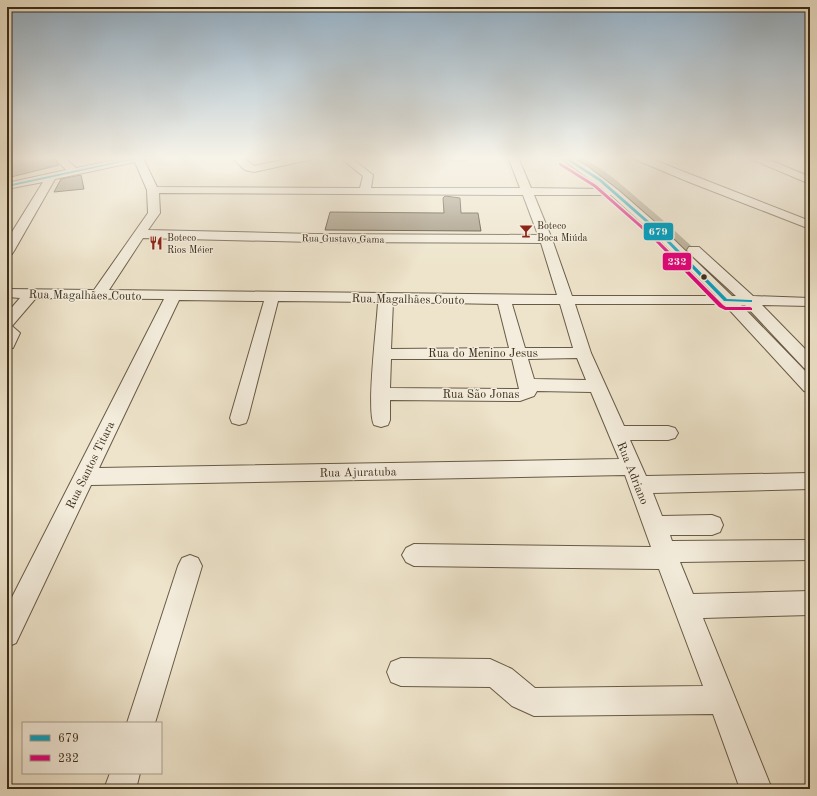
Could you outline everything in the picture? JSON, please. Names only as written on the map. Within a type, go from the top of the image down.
[{"type":"street","points":[[7,251],[41,194]]},
{"type":"street","points":[[98,294],[154,213],[153,194]]},
{"type":"street","name":"Rua Adriano","points":[[526,194],[546,240],[564,300],[583,353],[655,526],[756,789]]},
{"type":"street","points":[[616,194],[810,364]]},
{"type":"street","points":[[631,194],[738,300],[810,387]]},
{"type":"street","points":[[730,194],[810,225]]},
{"type":"street","name":"Rua Gustavo Gama","points":[[140,234],[306,238],[546,240]]},
{"type":"street","name":"Rua Magalhães Couto","points":[[7,293],[504,300],[738,300],[810,302]]},
{"type":"street","points":[[7,323],[31,294]]},
{"type":"street","name":"Rua Santos Titara","points":[[7,634],[174,296]]},
{"type":"street","points":[[239,418],[272,297]]},
{"type":"street","points":[[381,420],[380,394],[384,354],[386,298]]},
{"type":"street","points":[[504,300],[526,386]]},
{"type":"street","points":[[7,330],[12,333],[7,344]]},
{"type":"street","name":"Rua do Menino Jesus","points":[[384,354],[583,353]]},
{"type":"street","name":"Rua São Jonas","points":[[380,394],[520,395],[528,392],[526,386],[596,386]]},
{"type":"street","points":[[617,433],[668,433]]},
{"type":"street","name":"Rua Ajuratuba","points":[[84,477],[635,476],[810,481]]},
{"type":"street","points":[[655,526],[712,525]]},
{"type":"street","points":[[414,555],[666,555],[810,550]]},
{"type":"street","points":[[141,722],[190,566]]},
{"type":"street","points":[[686,606],[810,603]]},
{"type":"street","points":[[402,672],[490,673],[498,675],[526,700],[534,702],[722,700]]},
{"type":"street","points":[[120,789],[125,774]]},
{"type":"building","points":[[445,196],[460,198],[461,213],[478,213],[481,231],[325,230],[330,212],[444,213],[443,198]]},
{"type":"waterway","points":[[624,194],[679,244],[731,295]]},
{"type":"waterway","points":[[743,307],[810,375]]},
{"type":"transit line","name":"232","points":[[604,194],[653,237],[721,306],[725,308],[750,309]]},
{"type":"transit line","name":"679","points":[[616,194],[658,231],[726,300],[750,301]]},
{"type":"place","name":"Boteco Boca Miúda","points":[[526,231]]},
{"type":"place","name":"Boteco Rios Méier","points":[[156,243]]}]
